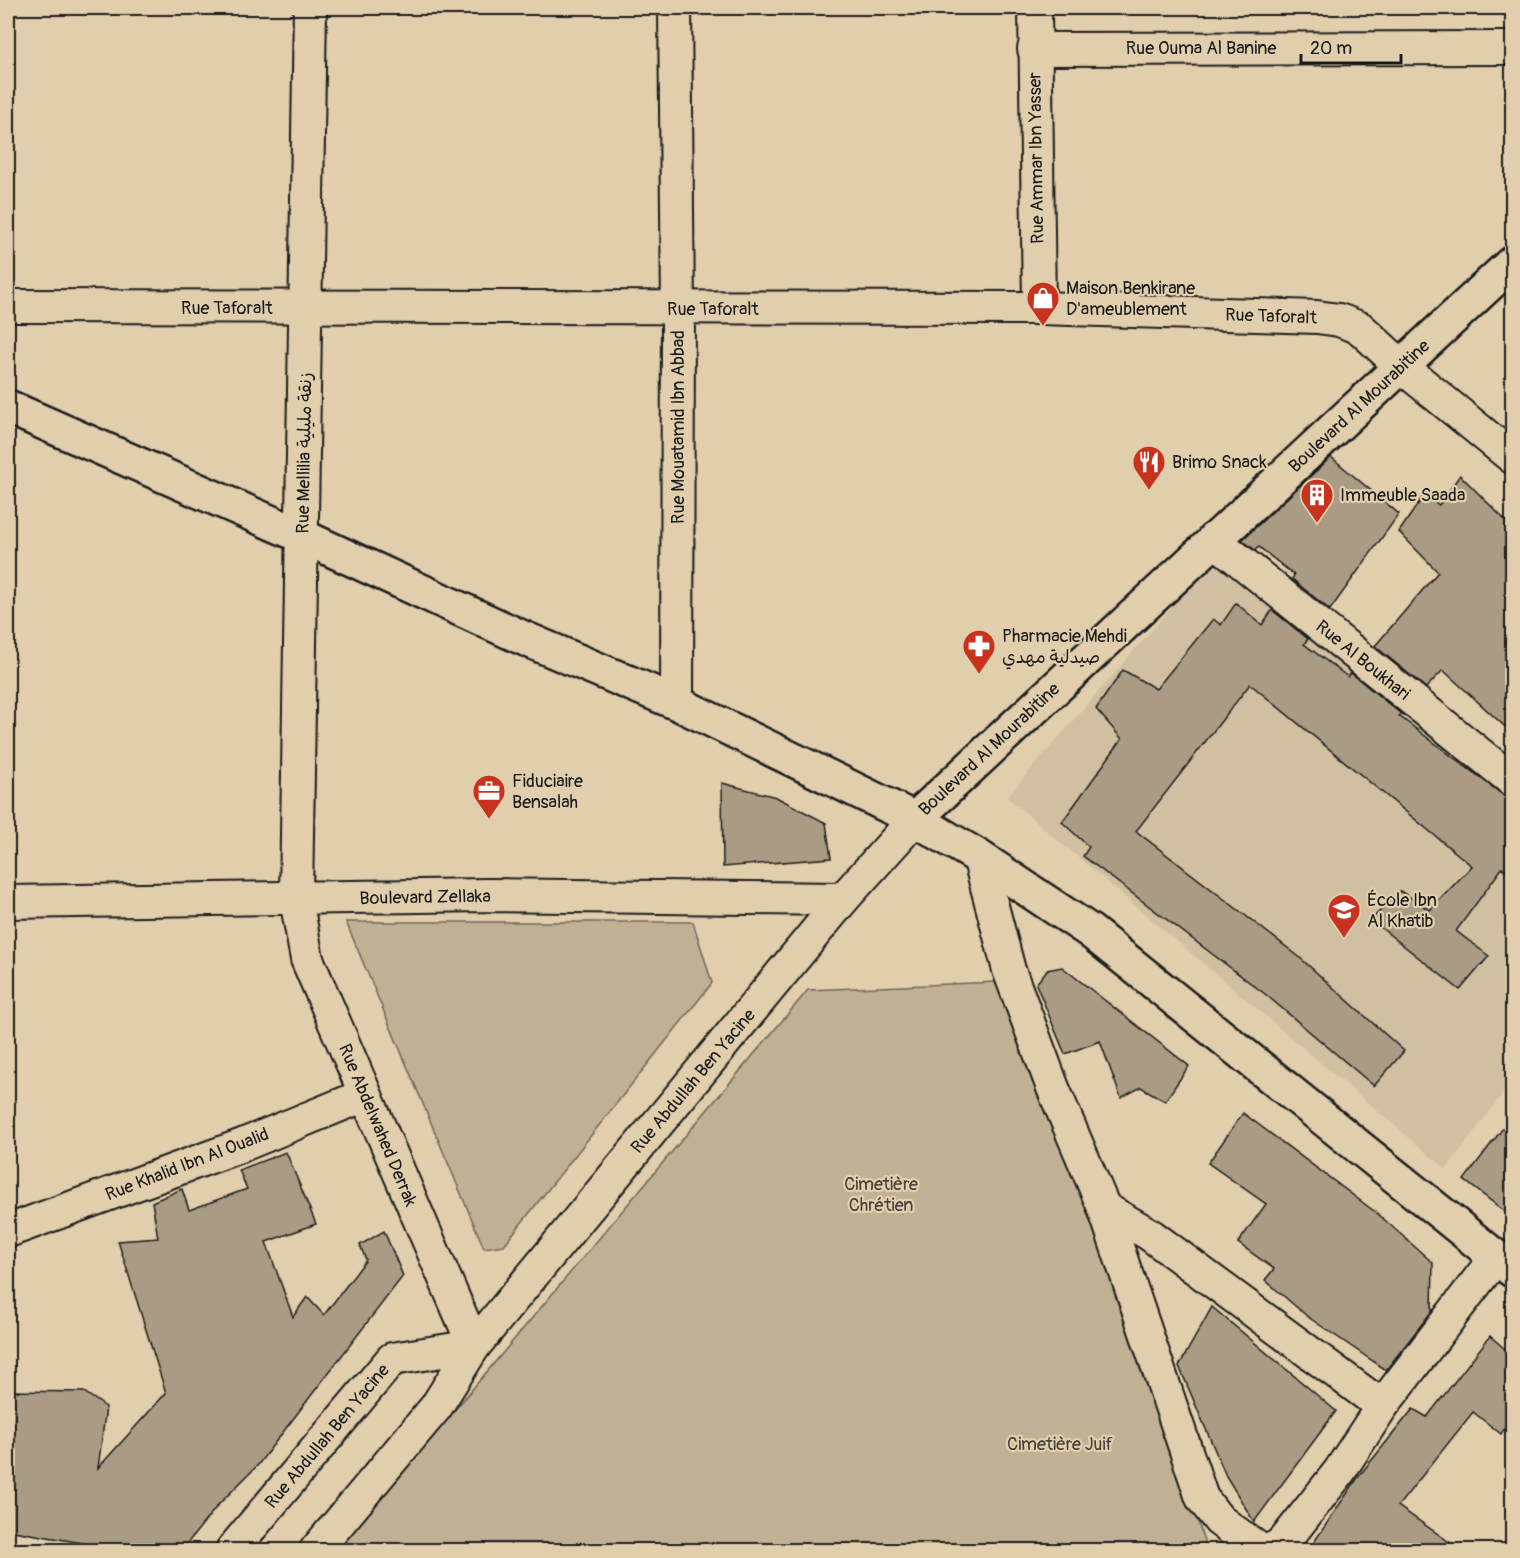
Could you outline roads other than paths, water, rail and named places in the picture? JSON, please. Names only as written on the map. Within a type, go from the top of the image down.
[{"type":"main road","name":"Boulevard Al Mourabitine","points":[[915,819],[1213,539],[1402,367],[1512,263]]},
{"type":"main road","points":[[8,406],[304,537],[521,637],[677,703],[915,819],[979,857],[1090,931],[1504,1263]]},
{"type":"street","name":"Rue Mellilia زنقة مليلية","points":[[296,899],[304,537],[310,8]]},
{"type":"street","name":"Rue Mouatamid Ibn Abbad","points":[[675,8],[678,309],[677,703]]},
{"type":"street","name":"Rue Ammar Ibn Yasser","points":[[1035,8],[1039,308]]},
{"type":"street","name":"Rue Ouma Al Banine","points":[[1035,49],[1512,48]]},
{"type":"street","name":"Rue Taforalt","points":[[8,306],[1039,308],[1317,316],[1339,320],[1360,328],[1402,367],[1512,457]]},
{"type":"street","name":"Rue Al Boukhari","points":[[1213,539],[1512,780]]},
{"type":"street","name":"Rue Abdullah Ben Yacine","points":[[316,1551],[436,1407],[474,1346],[843,898],[915,819]]},
{"type":"street","points":[[979,857],[1010,970],[1053,1088],[1104,1208],[1204,1502],[1219,1520],[1260,1551]]},
{"type":"street","name":"Boulevard Zellaka","points":[[8,902],[488,895],[843,898]]},
{"type":"street","name":"Rue Abdelwahed Derrak","points":[[296,899],[307,959],[474,1346]]},
{"type":"street","name":"Rue Khalid Ibn Al Oualid","points":[[8,1231],[240,1146],[365,1095]]},
{"type":"street","points":[[1104,1208],[1149,1234],[1382,1406]]},
{"type":"street","points":[[1270,1551],[1283,1543],[1339,1472],[1382,1406],[1504,1263]]},
{"type":"street","name":"Rue Abdullah Ben Yacine","points":[[232,1551],[392,1359],[474,1346]]},
{"type":"place","name":"Maison Benkirane D'ameublement","points":[[1043,327]]},
{"type":"place","name":"Brimo Snack","points":[[1149,491]]},
{"type":"place","name":"Immeuble Saada","points":[[1317,524]]},
{"type":"place","name":"Pharmacie Mehdi صيدلية مهدي","points":[[979,675]]},
{"type":"place","name":"Fiduciaire Bensalah","points":[[489,820]]},
{"type":"place","name":"École Ibn Al Khatib","points":[[1344,939]]},
{"type":"park label","name":"Cimetière Chrétien","points":[[881,1194]]},
{"type":"park label","name":"Cimetière Juif","points":[[1060,1444]]}]
